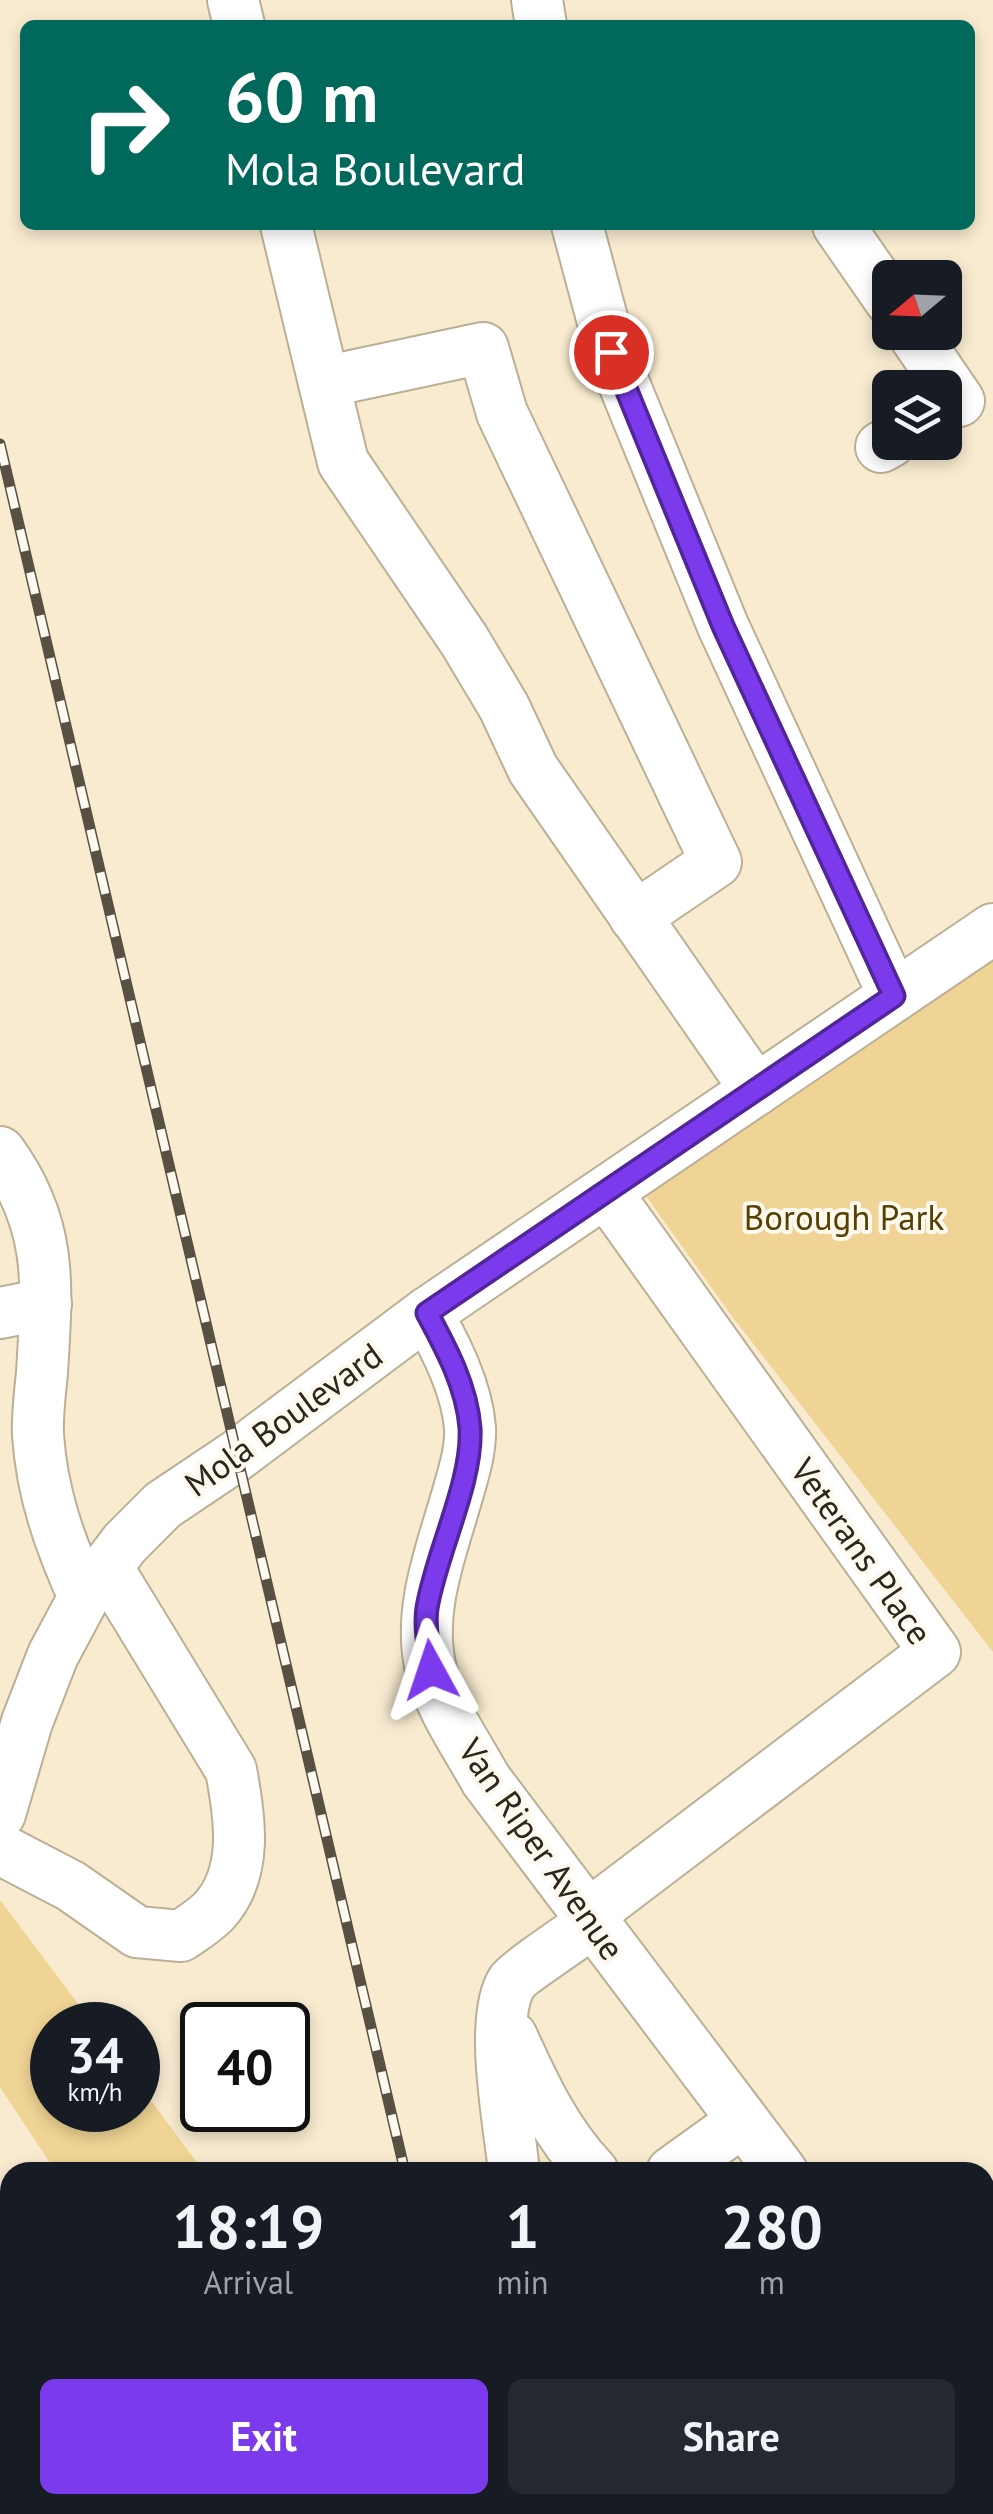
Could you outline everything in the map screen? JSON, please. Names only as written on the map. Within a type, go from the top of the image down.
[{"type":"street","points":[[287,230],[343,462],[464,640],[504,706],[533,769],[756,1090]]},
{"type":"street","points":[[578,230],[611,352],[708,590],[894,996]]},
{"type":"street","points":[[841,230],[872,274]]},
{"type":"street","points":[[324,382],[483,348],[502,413],[716,862],[635,917]]},
{"type":"street","points":[[926,350],[966,402]]},
{"type":"street","name":"Mola Boulevard","points":[[0,1814],[26,1722],[53,1655],[96,1582],[125,1543],[163,1505],[236,1456],[427,1313],[993,930]]},
{"type":"street","points":[[0,1152],[15,1172],[38,1221],[48,1279],[23,1309],[38,1430],[21,1485],[62,1547],[96,1582],[231,1770],[238,1805],[235,1878],[213,1912],[182,1936],[137,1932],[71,1886],[0,1849]]},
{"type":"street","name":"Veterans Place","points":[[590,1920],[936,1652],[606,1192]]},
{"type":"street","name":"Van Riper Avenue","points":[[427,1313],[462,1389],[470,1428],[466,1466],[426,1612],[431,1670],[453,1722],[486,1780],[774,2162]]},
{"type":"street","points":[[513,2162],[501,2054],[502,2014],[512,1981],[590,1920]]},
{"type":"street","points":[[502,2014],[536,2090],[570,2148],[584,2162]]},
{"type":"street","points":[[686,2162],[743,2121]]},
{"type":"green space","name":"Borough Park","points":[[993,933],[993,1652],[734,1319],[633,1178]]},
{"type":"green space","points":[[0,1900],[77,2002],[30,2002],[30,2132],[160,2132],[160,2113],[197,2162],[49,2162],[0,2087]]},
{"type":"railway","points":[[0,444],[403,2162]]},
{"type":"route","points":[[431,1670],[426,1612],[466,1466],[470,1428],[462,1389],[427,1313],[894,996],[723,626],[611,352]]}]
